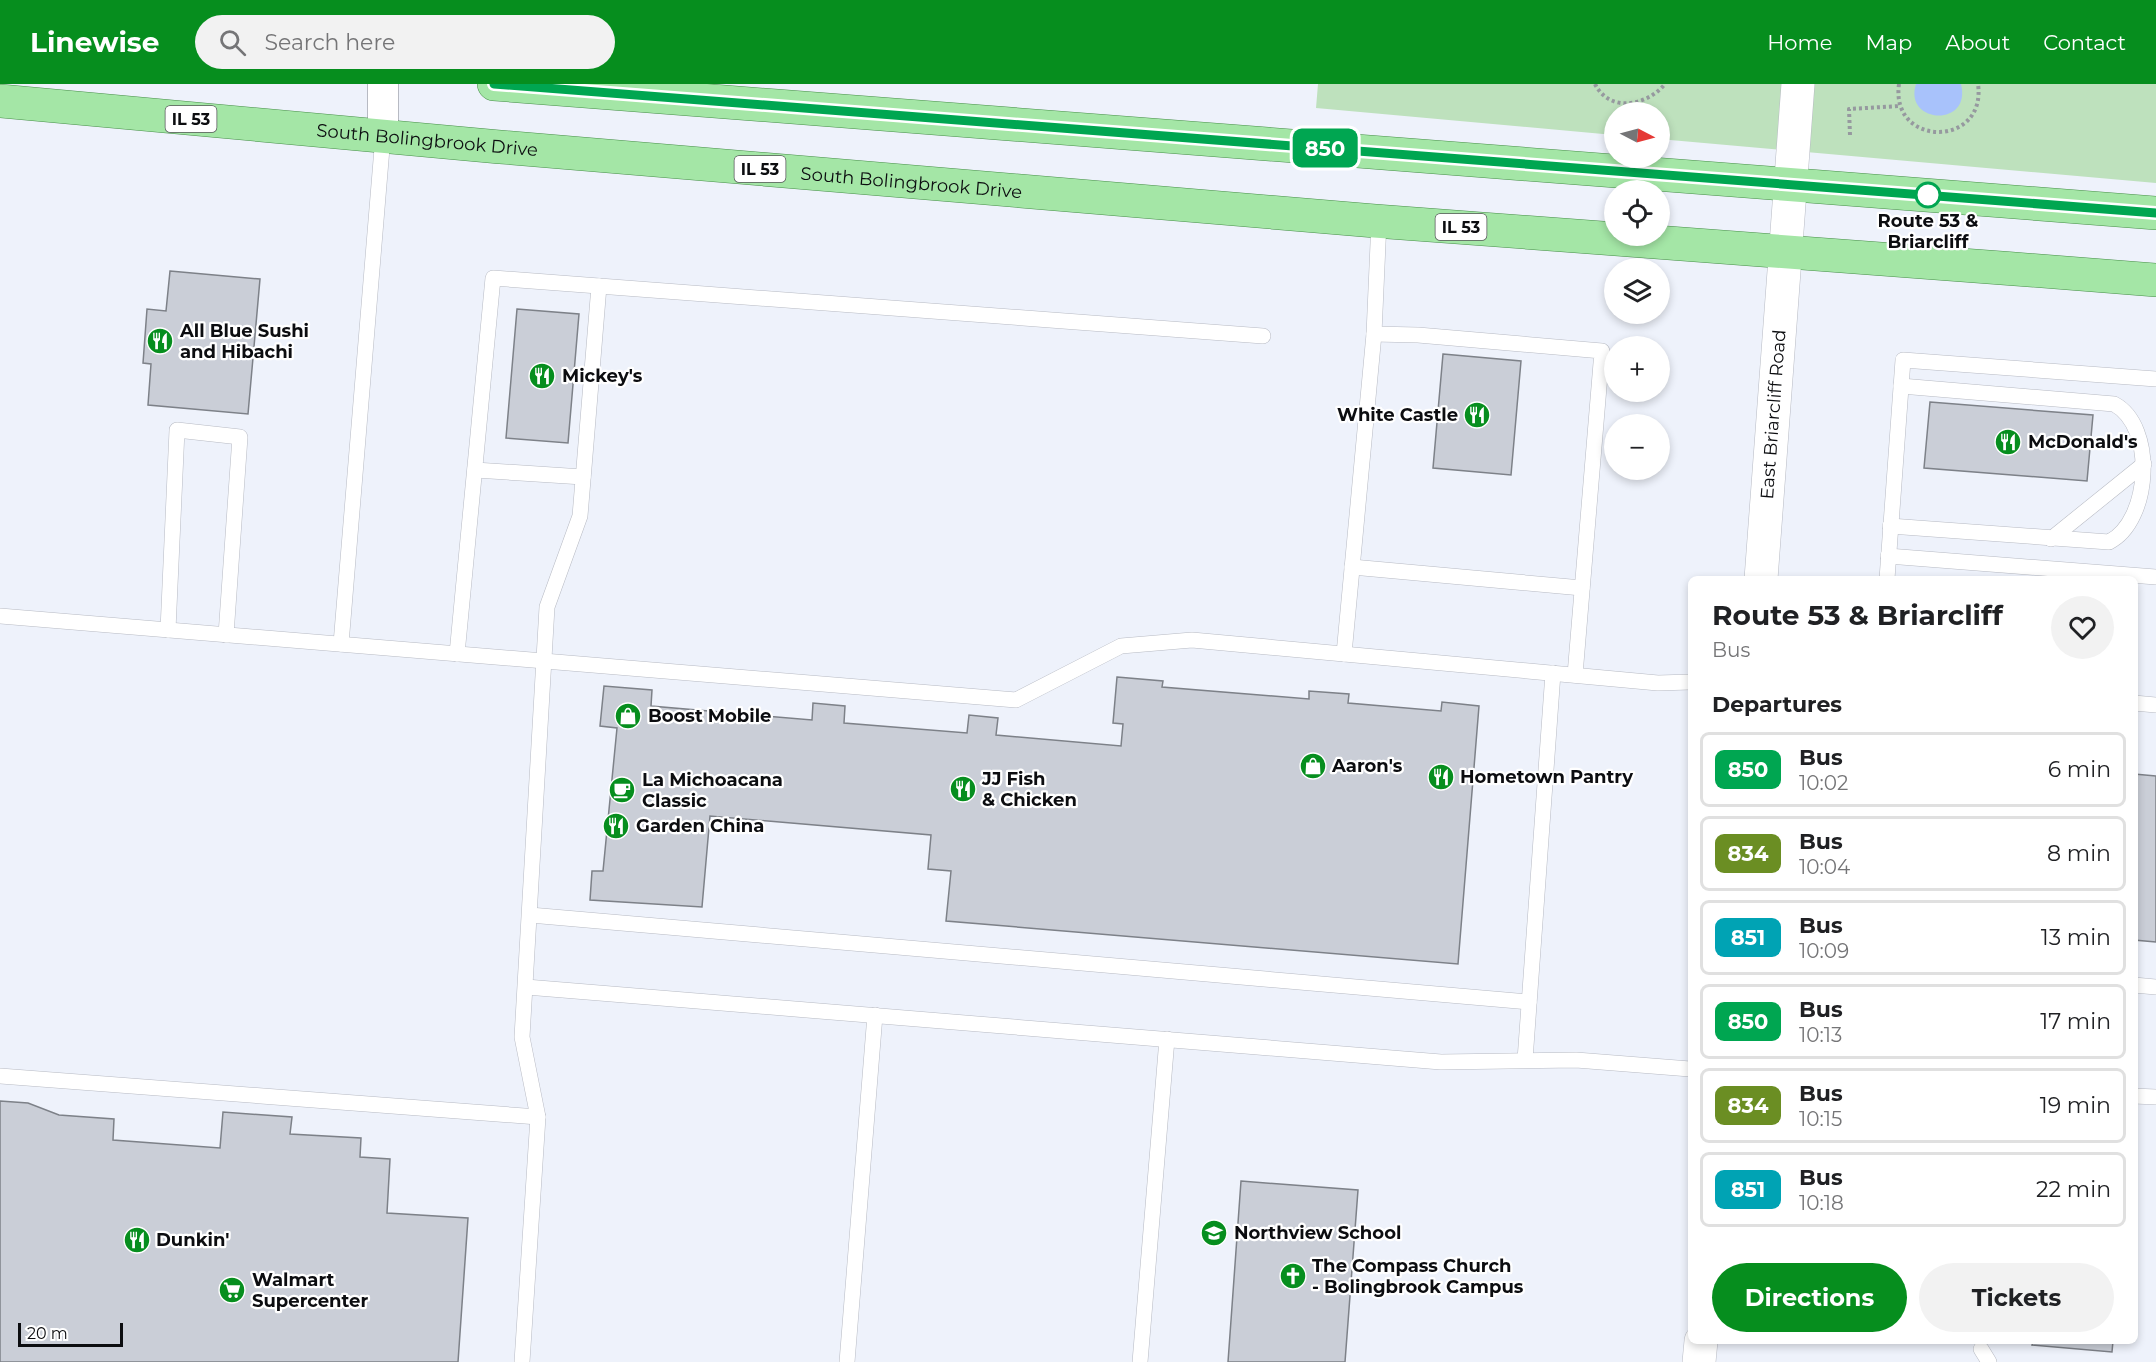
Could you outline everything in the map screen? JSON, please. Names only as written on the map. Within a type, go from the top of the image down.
[{"type":"main road","points":[[494,84],[2156,213]]},
{"type":"main road","name":"South Bolingbrook Drive","points":[[0,101],[1378,221],[1786,250]]},
{"type":"main road","name":"IL 53","points":[[1786,250],[2156,280]]},
{"type":"street","points":[[383,84],[383,136]]},
{"type":"street","name":"East Briarcliff Road","points":[[1761,576],[1798,84]]},
{"type":"street","points":[[1700,1362],[1701,1344]]},
{"type":"lane","points":[[341,644],[383,136]]},
{"type":"lane","points":[[1344,654],[1374,334],[1378,221]]},
{"type":"lane","points":[[458,654],[493,278],[1263,336]]},
{"type":"lane","points":[[522,1362],[538,1117],[522,1037],[547,607],[580,516],[599,286]]},
{"type":"lane","points":[[1374,334],[1418,335],[1602,351],[1575,675]]},
{"type":"lane","points":[[1887,576],[1903,360],[2156,379]]},
{"type":"lane","points":[[1890,526],[2109,542],[2119,537],[2134,518],[2139,504],[2144,464],[2142,437],[2135,423],[2126,410],[2114,405],[1901,386]]},
{"type":"lane","points":[[168,630],[177,430],[240,437],[226,635]]},
{"type":"lane","points":[[2051,539],[2144,464]]},
{"type":"lane","points":[[475,470],[583,477]]},
{"type":"lane","points":[[1888,556],[2156,577]]},
{"type":"lane","points":[[1352,567],[1582,588]]},
{"type":"lane","points":[[0,616],[1016,700],[1121,646],[1192,640],[1575,675],[1658,682],[1688,682]]},
{"type":"lane","points":[[1525,1060],[1553,673]]},
{"type":"lane","points":[[2138,703],[2156,705]]},
{"type":"lane","points":[[530,915],[1529,1002]]},
{"type":"lane","points":[[2138,985],[2156,987]]},
{"type":"lane","points":[[526,987],[1441,1062],[1576,1060],[1688,1069]]},
{"type":"lane","points":[[847,1362],[875,1015]]},
{"type":"lane","points":[[1140,1362],[1167,1040]]},
{"type":"lane","points":[[0,1076],[538,1117]]},
{"type":"lane","points":[[2138,1096],[2156,1097]]},
{"type":"path","points":[[1594,84],[1610,99],[1625,104],[1641,102],[1656,95],[1665,84]]},
{"type":"path","points":[[1899,84],[1900,106],[1906,118],[1923,129],[1942,133],[1955,130],[1974,112],[1979,99],[1978,84]]},
{"type":"path","points":[[1850,135],[1849,109],[1900,106]]},
{"type":"green space","points":[[1318,84],[2156,84],[2156,183],[1670,140],[1670,102],[1604,102],[1604,134],[1316,108]]},
{"type":"water","points":[[1916,84],[1961,84],[1962,98],[1957,108],[1948,114],[1938,116],[1927,113],[1919,107],[1915,97]]},
{"type":"building","points":[[170,271],[260,279],[248,414],[148,405],[151,364],[143,363],[147,309],[166,311]]},
{"type":"building","name":"Mickey's","points":[[517,309],[579,314],[568,443],[506,438]]},
{"type":"building","name":"White Castle","points":[[1443,354],[1521,361],[1511,475],[1433,468]]},
{"type":"building","name":"McDonald's","points":[[1930,402],[2093,415],[2087,481],[1924,468]]},
{"type":"building","points":[[1117,677],[1163,681],[1162,687],[1309,699],[1309,691],[1349,694],[1348,703],[1441,711],[1442,702],[1479,706],[1458,964],[946,921],[951,871],[928,869],[931,835],[710,816],[702,907],[590,900],[592,871],[603,871],[617,728],[600,726],[604,686],[652,690],[651,706],[812,720],[813,703],[845,706],[844,723],[967,733],[969,715],[998,718],[996,735],[1121,746],[1123,724],[1113,723]]},
{"type":"building","points":[[2138,774],[2156,776],[2156,942],[2138,940]]},
{"type":"building","name":"Walmart Supercenter","points":[[0,1101],[28,1103],[59,1115],[114,1119],[113,1140],[220,1148],[223,1112],[292,1117],[290,1134],[361,1138],[360,1157],[390,1159],[387,1213],[468,1218],[458,1362],[0,1362]]},
{"type":"building","name":"The Compass Church - Bolingbrook Campus","points":[[1241,1181],[1358,1190],[1345,1362],[1228,1362]]},
{"type":"building","points":[[2032,1344],[2113,1344],[2112,1352]]},
{"type":"bus line","name":"850","points":[[494,84],[2156,213]]},
{"type":"place","name":"Route 53 & Briarcliff","points":[[1928,195]]},
{"type":"place","name":"All Blue Sushi and Hibachi","points":[[160,341]]},
{"type":"place","name":"Mickey's","points":[[542,376]]},
{"type":"place","name":"White Castle","points":[[1477,415]]},
{"type":"place","name":"McDonald's","points":[[2008,442]]},
{"type":"place","name":"Boost Mobile","points":[[628,716]]},
{"type":"place","name":"Aaron's","points":[[1313,766]]},
{"type":"place","name":"Hometown Pantry","points":[[1441,777]]},
{"type":"place","name":"JJ Fish & Chicken","points":[[963,789]]},
{"type":"place","name":"La Michoacana Classic","points":[[622,790]]},
{"type":"place","name":"Garden China","points":[[616,826]]},
{"type":"place","name":"Northview School","points":[[1214,1233]]},
{"type":"place","name":"Dunkin'","points":[[137,1240]]},
{"type":"place","name":"The Compass Church - Bolingbrook Campus","points":[[1293,1276]]},
{"type":"place","name":"Walmart Supercenter","points":[[232,1290]]}]
